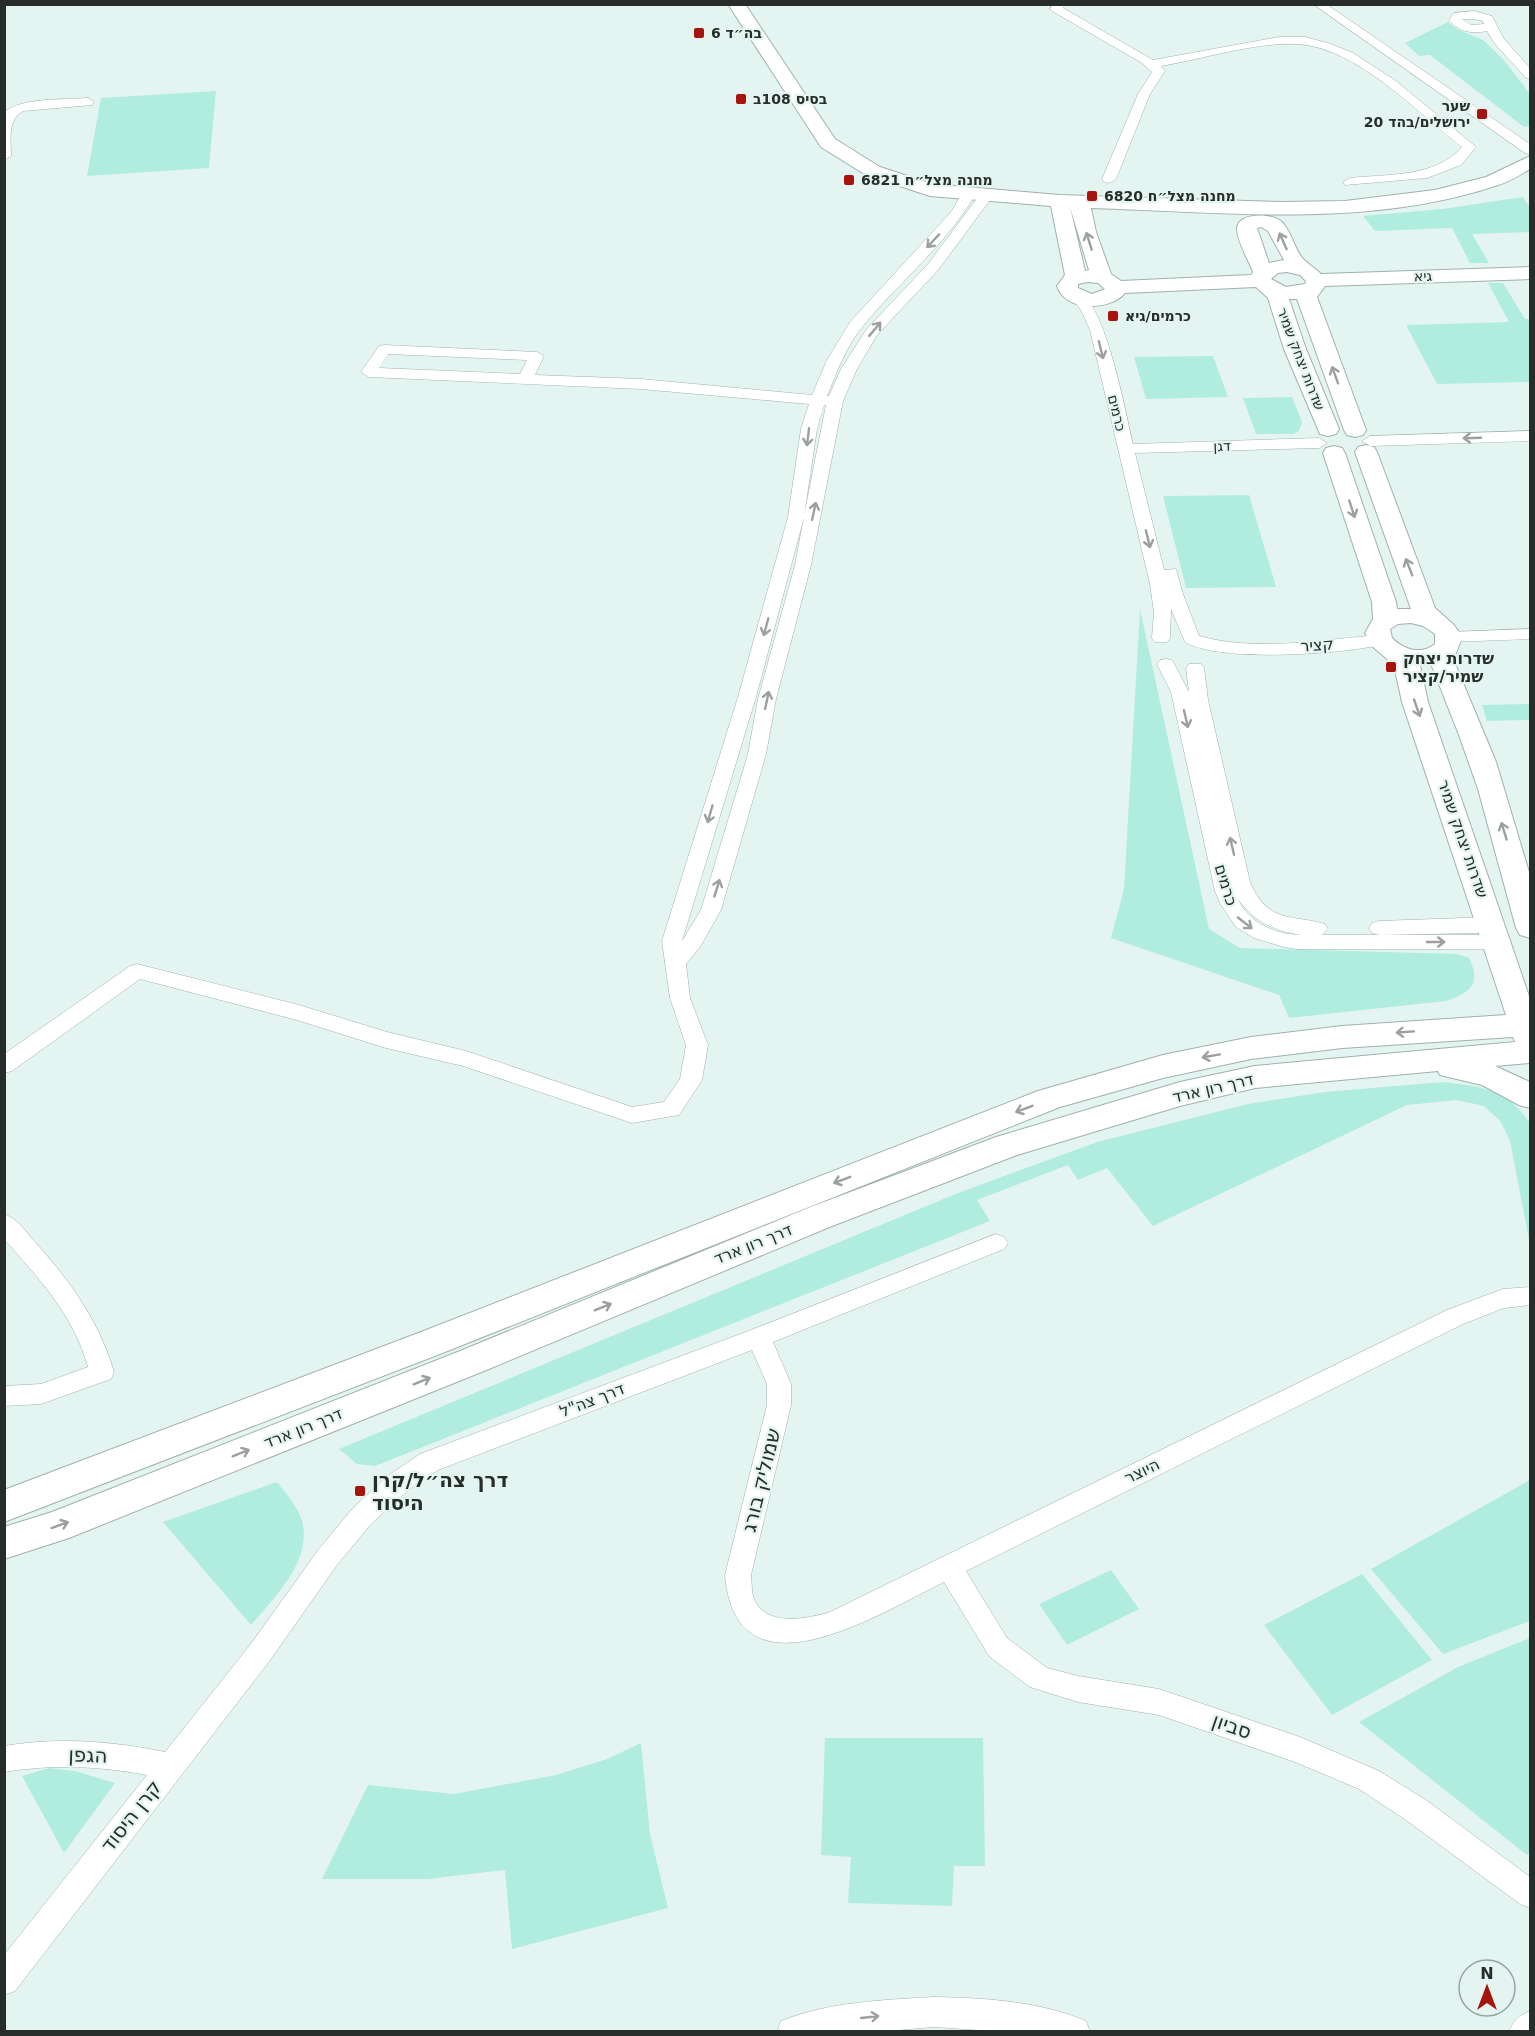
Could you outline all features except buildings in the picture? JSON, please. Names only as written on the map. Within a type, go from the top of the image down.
[{"type":"street","points":[[736,4],[828,143],[873,171],[930,190],[977,196],[1080,202],[1281,208],[1345,207],[1435,196],[1493,181],[1530,162]]},
{"type":"street","points":[[1059,4],[1056,9],[1151,64],[1158,71],[1144,94],[1109,179]]},
{"type":"street","points":[[1318,4],[1530,150]]},
{"type":"street","points":[[1506,50],[1470,28],[1460,25],[1455,18],[1462,15],[1479,15],[1491,21],[1490,26],[1506,50],[1530,75]]},
{"type":"street","points":[[1470,28],[1490,26]]},
{"type":"street","points":[[1151,64],[1281,40],[1306,41],[1335,48],[1359,62],[1408,98],[1469,147],[1456,162],[1422,175],[1350,182]]},
{"type":"street","points":[[4,156],[6,117],[11,111],[20,106],[88,102]]},
{"type":"street","points":[[4,1065],[137,971],[299,1012],[386,1040],[466,1059],[632,1115],[671,1109],[691,1080],[697,1046],[680,998],[672,941],[714,797],[747,697],[790,539],[806,461],[809,429],[871,333],[933,267],[977,196]]},
{"type":"street","points":[[1059,201],[1077,287]]},
{"type":"street","points":[[1080,202],[1086,232],[1109,287]]},
{"type":"street","name":"שדרות יצחק שמיר","points":[[1529,912],[1523,873],[1461,706],[1443,666],[1441,636],[1423,609],[1364,441],[1307,297],[1309,280],[1294,263],[1277,228],[1271,222],[1258,221],[1247,225],[1248,235],[1265,281],[1278,297],[1384,602],[1388,638],[1407,665],[1415,702],[1529,1036]]},
{"type":"street","name":"גיא","points":[[1265,281],[1296,293],[1309,280],[1530,273]]},
{"type":"street","points":[[1077,287],[1088,276],[1109,287],[1265,281]]},
{"type":"street","name":"כרמים","points":[[1077,287],[1097,330],[1174,594],[1192,639]]},
{"type":"street","name":"כרמים","points":[[1109,287],[1104,309],[1159,584],[1163,612],[1161,638]]},
{"type":"street","points":[[526,377],[537,356],[384,349],[369,372],[526,377],[641,384],[826,401]]},
{"type":"street","points":[[675,963],[693,942],[711,910],[753,765],[767,699],[803,564],[826,401]]},
{"type":"street","points":[[1327,442],[1348,456],[1364,441],[1530,435]]},
{"type":"street","name":"דגן","points":[[1132,449],[1327,442]]},
{"type":"street","points":[[1441,636],[1428,657],[1388,638],[1411,616],[1441,636],[1530,634]]},
{"type":"street","points":[[1175,634],[1192,639],[1201,654],[1196,666],[1180,670],[1166,664],[1158,651],[1161,638],[1175,634]]},
{"type":"street","name":"קציר","points":[[1192,639],[1223,648],[1254,649],[1388,638]]},
{"type":"street","name":"קציר","points":[[1196,666],[1219,656],[1254,649]]},
{"type":"street","name":"כרמים","points":[[1166,664],[1180,692],[1225,891],[1232,911],[1240,921],[1267,936],[1297,942],[1499,943]]},
{"type":"street","name":"כרמים","points":[[1196,666],[1199,700],[1240,882],[1247,900],[1256,910],[1282,924],[1313,929],[1476,926],[1499,943]]},
{"type":"street","points":[[1439,1030],[1482,1013],[1497,1002],[1505,990],[1508,977],[1499,943]]},
{"type":"street","name":"דרך רון ארד","points":[[4,1506],[434,1342],[1049,1099],[1123,1075],[1203,1057],[1279,1044],[1439,1030],[1529,1036]]},
{"type":"street","name":"דרך רון ארד","points":[[4,1543],[56,1527],[472,1361],[820,1217],[1007,1146],[1180,1094],[1255,1077],[1418,1062],[1529,1036]]},
{"type":"street","points":[[1418,1062],[1467,1069],[1508,1084],[1530,1097]]},
{"type":"street","points":[[4,1223],[57,1283],[97,1348],[102,1372],[60,1388],[14,1398],[4,1396]]},
{"type":"street","name":"דרך צה\"ל","points":[[259,1654],[328,1557],[362,1516],[398,1483],[429,1462],[759,1337],[996,1243]]},
{"type":"street","name":"היוצר","points":[[753,1622],[768,1628],[807,1631],[832,1624],[1455,1317],[1503,1299],[1530,1296]]},
{"type":"street","name":"שמוליק בורג","points":[[753,1622],[743,1608],[738,1592],[738,1575],[779,1405],[779,1384],[759,1337]]},
{"type":"street","name":"סביון","points":[[949,1566],[998,1647],[1040,1678],[1078,1689],[1159,1702],[1299,1750],[1369,1780],[1416,1809],[1530,1894]]},
{"type":"street","name":"קרן היסוד","points":[[4,1980],[259,1654]]},
{"type":"street","name":"הגפן","points":[[4,1759],[33,1754],[110,1755],[170,1766]]},
{"type":"street","points":[[792,2031],[860,2018],[960,2012],[1006,2016],[1075,2031]]},
{"type":"street","points":[[1524,2031],[1530,2026]]},
{"type":"green space","points":[[1448,22],[1457,29],[1483,40],[1503,59],[1530,94],[1530,126],[1524,127],[1430,55],[1419,56],[1405,43]]},
{"type":"green space","points":[[216,91],[209,168],[87,176],[101,98]]},
{"type":"green space","points":[[1523,197],[1530,208],[1530,232],[1472,234],[1489,263],[1470,263],[1452,228],[1375,231],[1363,216],[1442,209]]},
{"type":"green space","points":[[1488,283],[1503,283],[1525,319],[1530,319],[1530,382],[1437,384],[1406,325],[1509,322]]},
{"type":"green space","points":[[1213,356],[1228,397],[1146,399],[1134,357]]},
{"type":"green space","points":[[1292,397],[1302,422],[1299,431],[1293,434],[1256,434],[1243,398]]},
{"type":"green space","points":[[1249,495],[1276,587],[1186,588],[1163,496]]},
{"type":"green space","points":[[1140,609],[1209,929],[1240,948],[1457,954],[1469,958],[1473,967],[1474,981],[1467,991],[1446,1001],[1289,1018],[1279,995],[1111,938],[1124,889]]},
{"type":"green space","points":[[1530,704],[1530,720],[1487,721],[1482,705]]},
{"type":"green space","points":[[1443,1082],[1492,1091],[1512,1103],[1530,1123],[1530,1245],[1510,1141],[1501,1122],[1484,1106],[1457,1100],[1407,1105],[1153,1226],[1107,1168],[1078,1180],[1068,1165],[977,1200],[990,1221],[375,1466],[357,1464],[339,1449],[958,1193],[1097,1142],[1248,1104],[1325,1092]]},
{"type":"green space","points":[[1530,1480],[1530,1621],[1443,1654],[1371,1569]]},
{"type":"green space","points":[[277,1482],[299,1513],[304,1539],[301,1553],[288,1580],[251,1625],[163,1522]]},
{"type":"green space","points":[[1111,1570],[1139,1609],[1067,1645],[1039,1604]]},
{"type":"green space","points":[[1362,1574],[1432,1660],[1332,1715],[1264,1625]]},
{"type":"green space","points":[[1530,1638],[1530,1853],[1527,1855],[1359,1722],[1458,1667]]},
{"type":"green space","points":[[825,1738],[983,1738],[985,1866],[954,1866],[952,1906],[848,1903],[851,1857],[821,1855]]},
{"type":"green space","points":[[641,1743],[650,1834],[668,1908],[512,1949],[505,1870],[428,1879],[322,1879],[368,1785],[454,1794],[556,1775],[607,1759]]},
{"type":"green space","points":[[49,1768],[75,1771],[115,1783],[64,1853],[22,1776]]},
{"type":"place","name":"בה״ד 6","points":[[699,33]]},
{"type":"place","name":"בסיס 108ב","points":[[741,99]]},
{"type":"place","name":"שער ירושלים/בהד 20","points":[[1482,114]]},
{"type":"place","name":"מחנה מצל״ח 6821","points":[[849,180]]},
{"type":"place","name":"מחנה מצל״ח 6820","points":[[1092,196]]},
{"type":"place","name":"כרמים/גיא","points":[[1113,316]]},
{"type":"place","name":"שדרות יצחק שמיר/קציר","points":[[1391,667]]},
{"type":"place","name":"דרך צה״ל/קרן היסוד","points":[[360,1491]]}]
